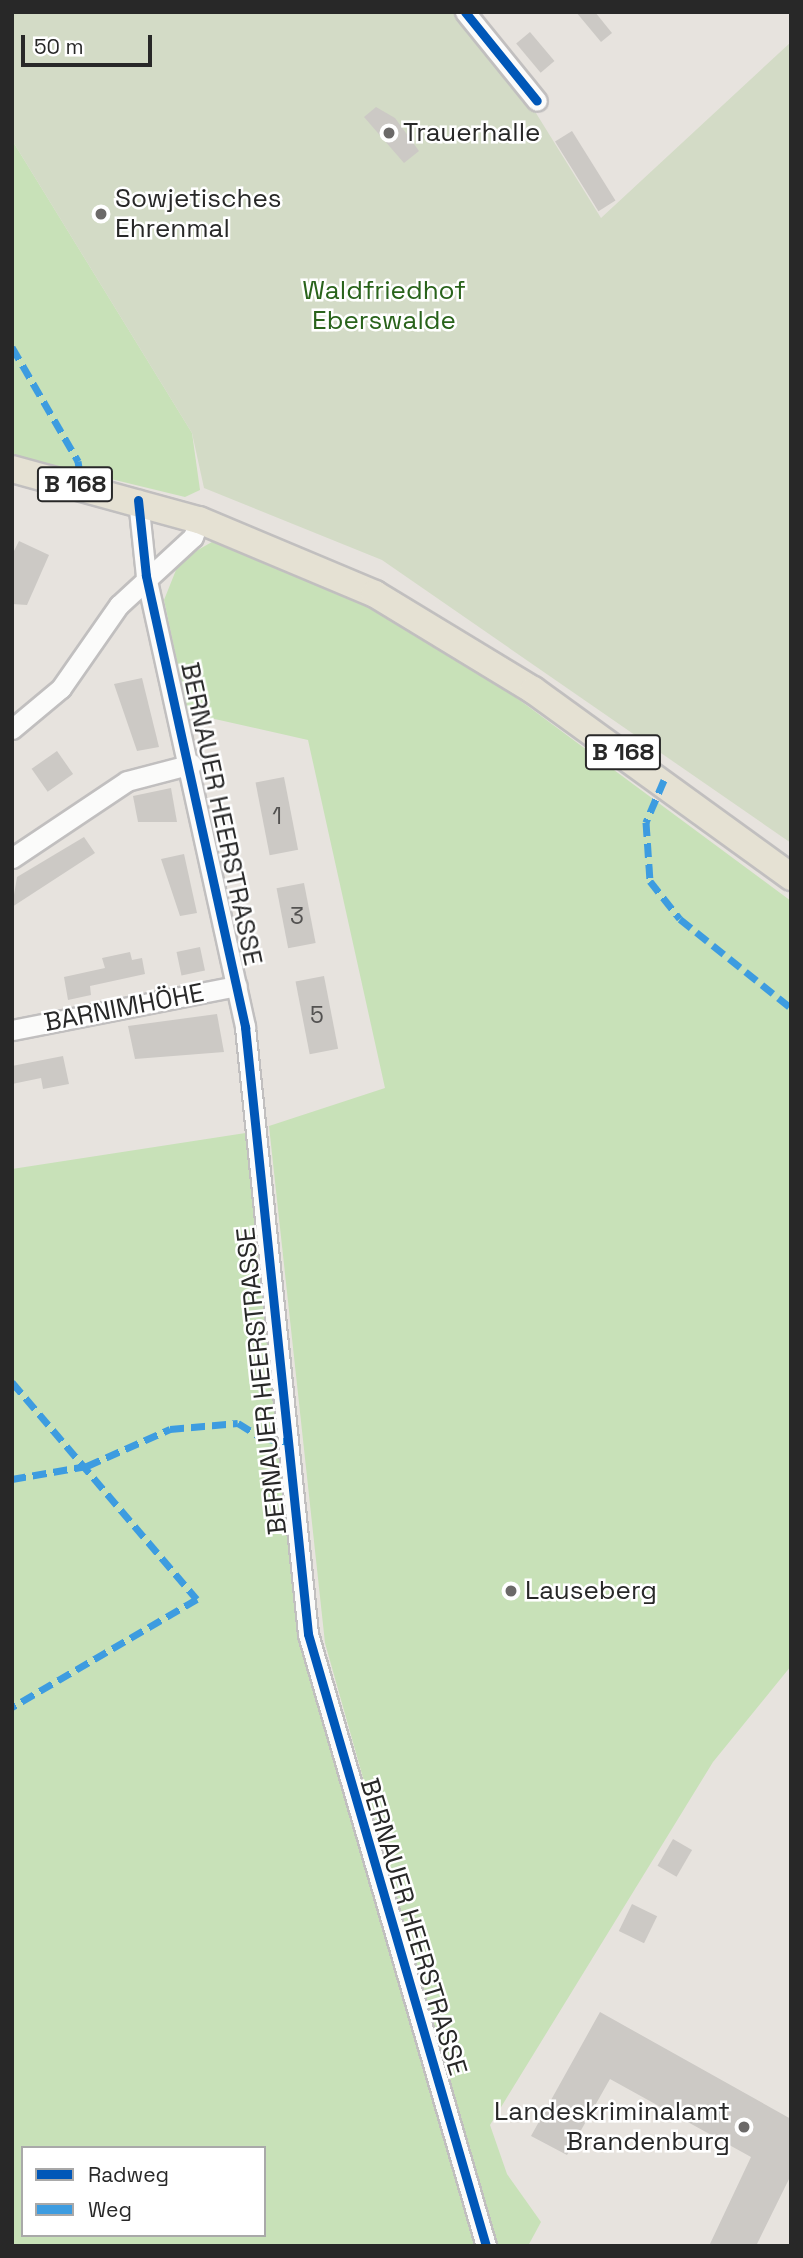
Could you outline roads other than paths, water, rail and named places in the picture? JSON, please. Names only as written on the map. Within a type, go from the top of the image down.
[{"type":"main road","name":"B 168","points":[[12,469],[138,500],[312,562],[449,635],[664,780],[791,877]]},
{"type":"street","points":[[465,12],[537,101]]},
{"type":"street","name":"BERNAUER HEERSTRASSE","points":[[138,500],[146,576],[192,764],[237,986],[308,1634],[486,2246]]},
{"type":"street","points":[[12,729],[61,688],[146,576],[193,537],[200,520]]},
{"type":"street","points":[[12,858],[127,781],[192,764]]},
{"type":"street","name":"BARNIMHÖHE","points":[[12,1030],[237,986]]},
{"type":"place","name":"Trauerhalle","points":[[389,133]]},
{"type":"place","name":"Sowjetisches Ehrenmal","points":[[101,214]]},
{"type":"place","name":"Lauseberg","points":[[511,1591]]},
{"type":"place","name":"Landeskriminalamt Brandenburg","points":[[744,2127]]},
{"type":"park label","name":"Waldfriedhof Eberswalde","points":[[384,306]]}]
